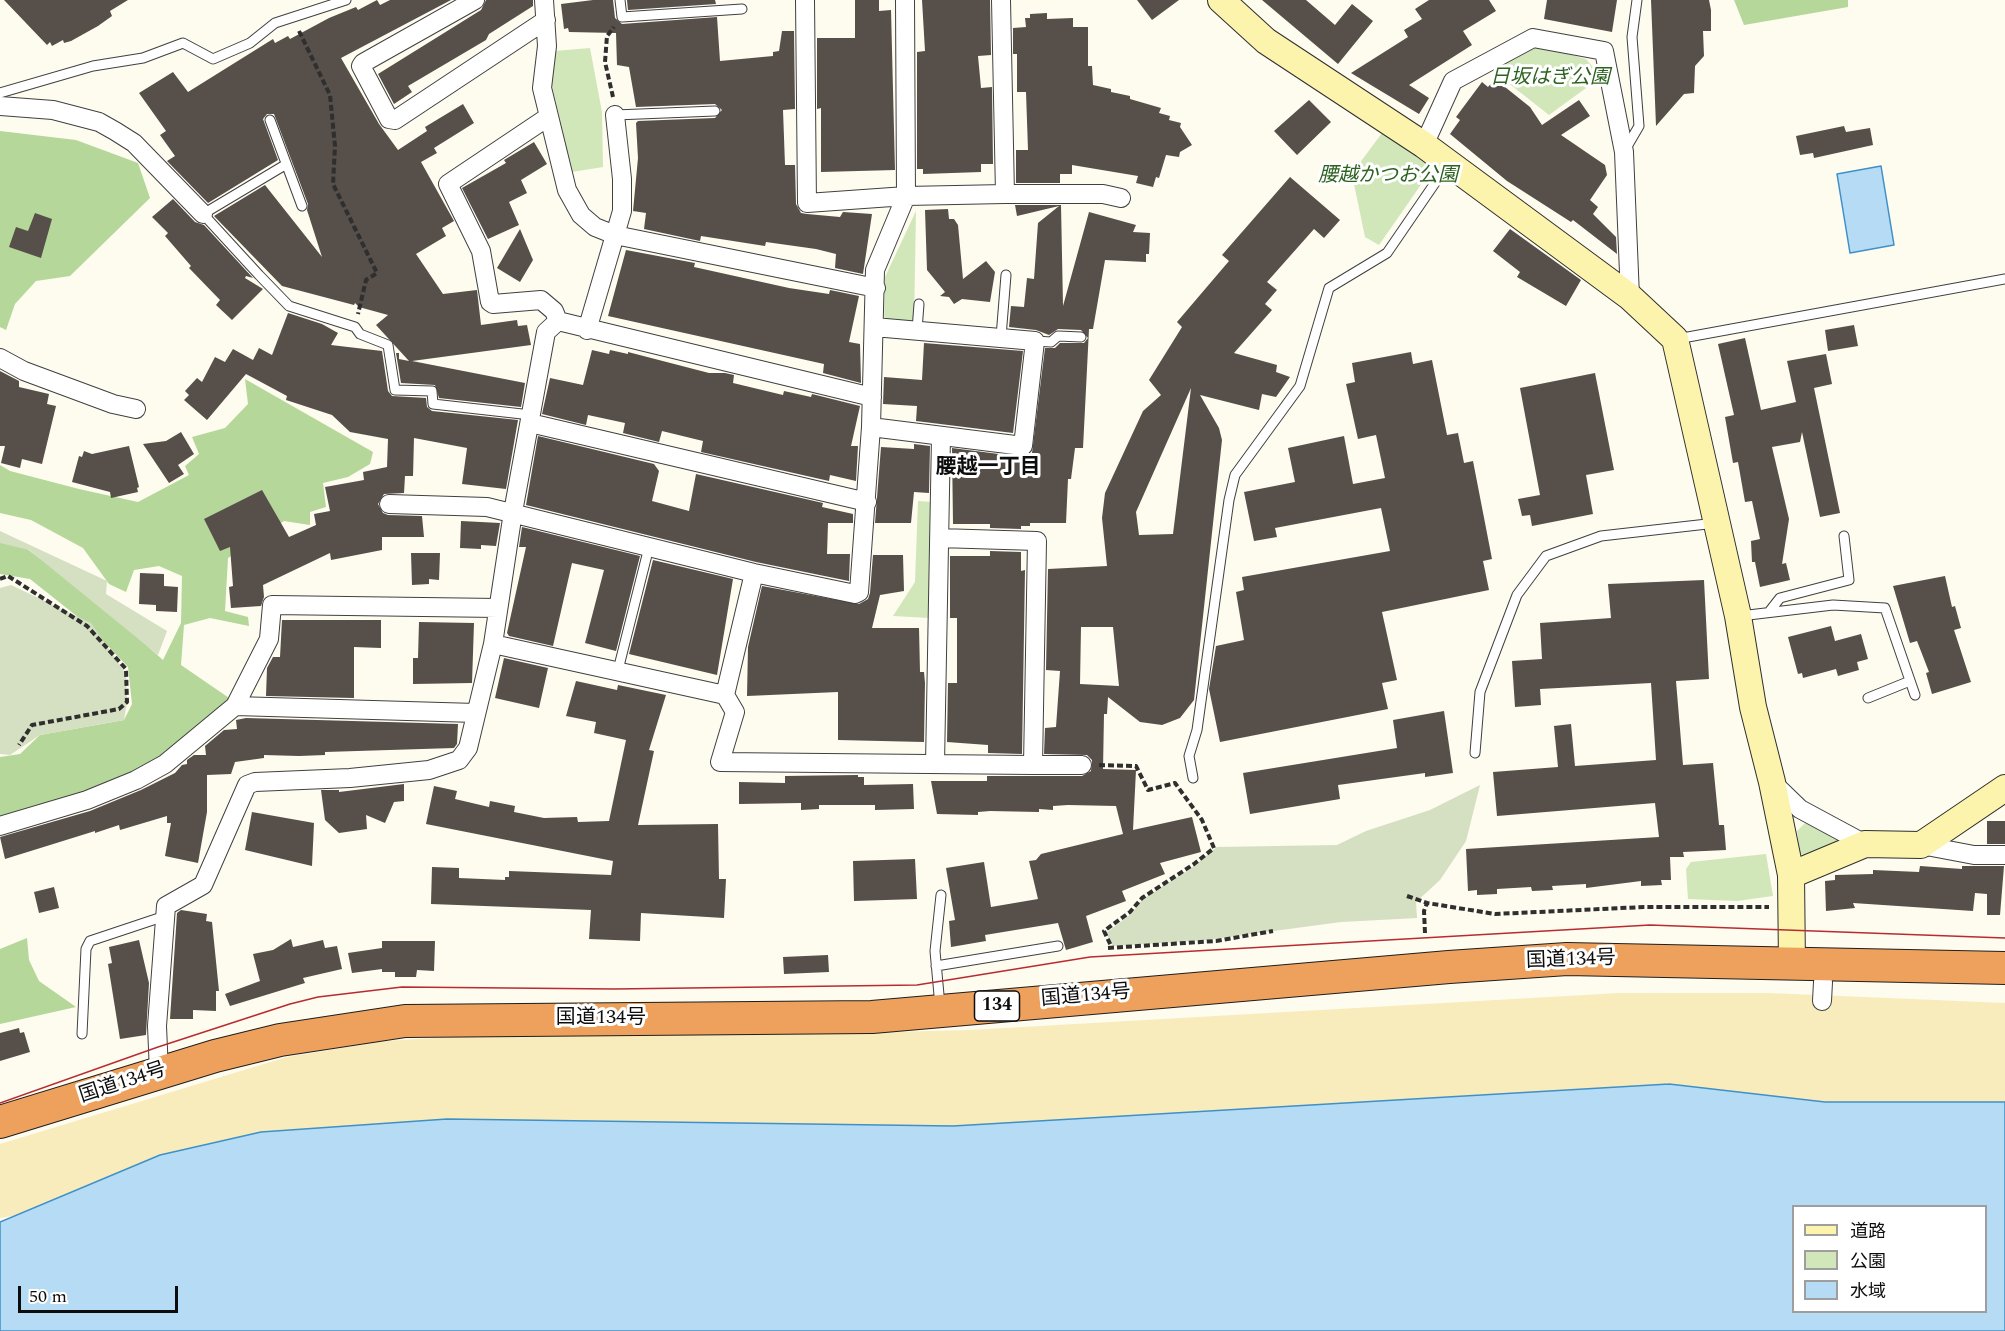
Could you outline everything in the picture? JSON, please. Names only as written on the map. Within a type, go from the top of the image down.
[{"type":"highway","name":"国道134号","points":[[0,1122],[159,1072],[280,1040],[405,1021],[872,1017],[1449,967],[1567,959],[2005,968]]},
{"type":"street","points":[[475,0],[363,63],[361,66],[389,119],[395,120],[546,20]]},
{"type":"street","points":[[544,0],[546,20],[542,88],[567,190],[581,215],[595,227],[615,235],[876,288]]},
{"type":"street","points":[[805,0],[807,203],[906,196],[1005,194],[1103,194],[1121,198]]},
{"type":"street","points":[[390,504],[487,507],[754,573],[855,594],[860,592],[871,426],[875,270],[906,196],[904,0]]},
{"type":"street","points":[[1001,0],[1005,194]]},
{"type":"street","points":[[1221,0],[1266,41],[1424,145],[1630,297],[1675,339],[1738,616],[1753,707],[1772,782],[1791,875],[1792,965]]},
{"type":"street","points":[[1424,145],[1454,81],[1533,38],[1604,51],[1624,152],[1630,297]]},
{"type":"street","points":[[0,106],[53,110],[99,122],[115,130],[134,143],[202,214]]},
{"type":"street","points":[[587,330],[622,211],[622,179],[615,115]]},
{"type":"street","points":[[548,117],[448,184],[481,251],[490,302],[493,304],[541,300],[554,311],[558,321]]},
{"type":"street","points":[[558,321],[587,330],[872,397]]},
{"type":"street","points":[[159,1072],[157,1026],[166,906],[203,885],[247,785],[255,782],[350,778],[429,770],[459,760],[468,748],[493,644],[513,512],[546,332],[558,321]]},
{"type":"street","points":[[871,426],[1023,446],[1035,341],[874,327]]},
{"type":"street","points":[[0,358],[24,371],[113,404],[136,409]]},
{"type":"street","points":[[530,419],[867,502]]},
{"type":"street","points":[[935,764],[941,436]]},
{"type":"street","points":[[939,538],[1037,541],[1033,765]]},
{"type":"street","points":[[754,573],[725,695],[735,712],[720,762],[1082,765]]},
{"type":"street","points":[[0,826],[87,800],[136,780],[165,764],[236,706],[269,639],[272,604],[498,608]]},
{"type":"street","points":[[493,644],[725,695]]},
{"type":"street","points":[[236,706],[476,713]]},
{"type":"street","points":[[1772,782],[1800,809],[1865,844]]},
{"type":"street","points":[[1921,845],[2005,788]]},
{"type":"street","points":[[1791,875],[1865,844],[1921,845],[1974,855],[2005,855]]},
{"type":"street","points":[[1822,1001],[1823,982]]},
{"type":"lane","points":[[0,93],[93,66],[143,58],[183,43],[213,59],[250,43],[275,23],[346,0]]},
{"type":"lane","points":[[620,0],[622,17],[742,9]]},
{"type":"lane","points":[[1624,152],[1639,126],[1632,37],[1637,0]]},
{"type":"lane","points":[[615,115],[715,111]]},
{"type":"lane","points":[[270,120],[302,206]]},
{"type":"lane","points":[[1194,778],[1189,756],[1197,730],[1229,500],[1235,475],[1300,386],[1329,288],[1387,253],[1448,164]]},
{"type":"lane","points":[[285,165],[202,214],[289,306],[355,327],[360,334],[388,345],[395,390],[432,392],[433,404],[530,419]]},
{"type":"lane","points":[[1001,337],[1006,275]]},
{"type":"lane","points":[[1675,339],[2005,279]]},
{"type":"lane","points":[[917,330],[920,304]]},
{"type":"lane","points":[[1035,341],[1051,342],[1058,336],[1081,337]]},
{"type":"lane","points":[[1474,753],[1480,692],[1517,595],[1546,556],[1601,536],[1716,523]]},
{"type":"lane","points":[[1769,612],[1780,598],[1849,580],[1844,536]]},
{"type":"lane","points":[[618,670],[649,548]]},
{"type":"lane","points":[[1738,616],[1833,605],[1885,608],[1915,695]]},
{"type":"lane","points":[[1868,698],[1910,681]]},
{"type":"lane","points":[[941,895],[936,966],[941,1011]]},
{"type":"lane","points":[[81,1034],[86,949],[90,941],[165,916]]},
{"type":"lane","points":[[936,966],[1058,946]]},
{"type":"path","points":[[615,115],[611,84],[605,62],[607,36],[622,17]]},
{"type":"path","points":[[292,18],[330,95],[334,146],[333,184],[377,273],[366,280],[355,327]]},
{"type":"path","points":[[0,579],[8,576],[87,626],[126,669],[127,702],[118,709],[32,725],[19,745]]},
{"type":"path","points":[[1082,765],[1137,766],[1148,790],[1175,783],[1202,820],[1214,848],[1142,898],[1130,912],[1104,931],[1110,948],[1216,941],[1273,931]]},
{"type":"path","points":[[1407,896],[1427,903],[1495,914],[1644,907],[1791,908]]},
{"type":"path","points":[[1425,933],[1424,911],[1427,903]]},
{"type":"green space","points":[[1734,0],[1848,0],[1848,7],[1744,25]]},
{"type":"green space","name":"日坂はぎ公園","points":[[1536,45],[1586,59],[1597,72],[1597,80],[1549,115],[1493,71]]},
{"type":"green space","points":[[590,48],[602,112],[603,167],[572,172],[552,86],[554,51]]},
{"type":"green space","points":[[0,131],[76,140],[138,163],[150,198],[70,276],[36,281],[15,304],[6,330],[0,327]]},
{"type":"green space","name":"腰越かつお公園","points":[[1382,133],[1427,162],[1427,176],[1379,245],[1365,237],[1354,184],[1347,180]]},
{"type":"green space","points":[[916,211],[914,324],[884,322],[885,277]]},
{"type":"green space","points":[[245,379],[373,452],[370,464],[348,477],[323,483],[326,507],[310,512],[310,525],[284,521],[228,558],[225,611],[248,617],[249,626],[210,618],[184,625],[181,665],[232,700],[171,750],[135,771],[87,794],[0,820],[0,757],[20,754],[40,735],[124,720],[132,704],[128,667],[88,625],[30,579],[0,574],[0,540],[23,546],[92,597],[163,660],[181,623],[182,576],[159,566],[134,570],[126,592],[109,584],[83,548],[31,520],[0,513],[0,465],[10,471],[138,502],[189,475],[185,466],[199,454],[192,437],[225,428],[248,404]]},
{"type":"green space","points":[[918,501],[932,502],[929,618],[893,616],[915,582]]},
{"type":"green space","points":[[0,531],[107,581],[106,594],[167,631],[158,655],[29,550],[0,543]]},
{"type":"green space","points":[[11,585],[91,623],[126,674],[127,702],[124,720],[40,735],[10,755],[0,754],[0,588]]},
{"type":"green space","points":[[1480,785],[1466,841],[1440,880],[1416,902],[1417,918],[1341,922],[1206,940],[1113,946],[1106,933],[1131,914],[1143,899],[1193,867],[1217,847],[1337,845],[1366,831],[1430,810]]},
{"type":"green space","points":[[1805,823],[1838,839],[1838,842],[1803,855],[1800,853],[1797,831]]},
{"type":"green space","points":[[1766,854],[1773,896],[1737,901],[1688,899],[1686,869],[1691,862]]},
{"type":"green space","points":[[27,938],[29,960],[39,981],[76,1007],[0,1024],[0,949]]},
{"type":"sand","points":[[1619,993],[1769,993],[2005,1003],[2005,1105],[83,1204],[0,1218],[0,1144],[287,1057],[384,1041],[505,1034],[850,1033],[970,1030]]},
{"type":"water","points":[[1881,166],[1894,245],[1850,253],[1837,174]]},
{"type":"water","points":[[1669,1084],[1825,1102],[2005,1102],[2005,1331],[0,1331],[0,1222],[160,1155],[261,1132],[447,1119],[953,1126]]},
{"type":"building","points":[[4,0],[128,0],[110,11],[112,16],[98,26],[71,41],[64,43],[63,40],[52,46],[50,42],[47,45]]},
{"type":"building","points":[[377,0],[380,5],[390,0],[451,0],[341,58],[379,124],[398,150],[427,131],[425,127],[463,104],[474,123],[434,148],[437,153],[421,162],[454,221],[442,228],[446,236],[416,254],[443,294],[477,290],[481,325],[517,320],[518,326],[527,325],[531,345],[412,361],[525,383],[521,407],[439,398],[435,385],[401,383],[396,353],[399,353],[399,359],[409,361],[376,325],[388,315],[359,307],[355,303],[354,305],[282,286],[214,216],[265,185],[322,257],[307,210],[308,204],[274,114],[267,114],[263,119],[278,160],[208,203],[167,161],[175,156],[160,135],[166,131],[139,93],[173,72],[188,92],[273,39],[275,43],[288,36],[290,39],[329,18],[356,7],[358,10]]},
{"type":"building","points":[[486,0],[533,0],[533,6],[489,34],[486,40],[408,86],[412,92],[394,104],[378,74],[481,10]]},
{"type":"building","points":[[613,0],[615,18],[622,24],[717,17],[720,61],[773,56],[773,52],[779,51],[782,31],[794,31],[795,109],[783,110],[785,165],[795,165],[796,204],[801,213],[807,214],[840,217],[843,212],[872,214],[863,274],[835,268],[836,254],[816,249],[766,242],[765,246],[701,236],[700,241],[644,229],[646,213],[633,211],[638,158],[636,123],[638,121],[715,118],[722,110],[715,104],[636,107],[629,67],[617,65],[616,33],[569,32],[568,28],[564,29],[561,4]]},
{"type":"building","points":[[627,0],[715,0],[716,4],[628,10]]},
{"type":"building","points":[[855,0],[879,0],[879,11],[891,10],[895,170],[821,172],[821,108],[817,109],[817,38],[855,38]]},
{"type":"building","points":[[922,0],[990,0],[991,55],[978,56],[981,88],[992,87],[993,164],[981,164],[981,172],[923,174],[923,169],[917,169],[917,52],[925,51]]},
{"type":"building","points":[[1137,0],[1179,0],[1152,20]]},
{"type":"building","points":[[1262,0],[1306,0],[1335,25],[1352,4],[1373,21],[1338,64]]},
{"type":"building","points":[[1429,0],[1489,0],[1496,11],[1463,31],[1472,45],[1409,85],[1429,98],[1419,114],[1351,73],[1408,37],[1404,30],[1422,19],[1415,9]]},
{"type":"building","points":[[1547,0],[1617,0],[1612,32],[1544,19]]},
{"type":"building","points":[[1651,0],[1709,0],[1711,10],[1711,31],[1703,31],[1704,56],[1695,66],[1694,93],[1684,94],[1656,126]]},
{"type":"building","points":[[1047,13],[1047,19],[1073,18],[1073,27],[1088,27],[1088,66],[1092,66],[1093,85],[1111,89],[1111,92],[1130,96],[1130,99],[1161,108],[1159,113],[1170,116],[1169,120],[1181,123],[1180,127],[1192,145],[1180,152],[1179,157],[1166,155],[1159,178],[1156,177],[1153,187],[1136,183],[1138,176],[1072,165],[1072,174],[1060,174],[1060,183],[1016,183],[1016,150],[1028,150],[1026,92],[1017,92],[1017,54],[1013,54],[1013,28],[1026,27],[1025,18],[1030,18],[1030,14]]},
{"type":"building","points":[[1495,79],[1530,107],[1542,125],[1579,100],[1590,116],[1561,135],[1605,165],[1607,175],[1590,200],[1598,207],[1593,214],[1616,237],[1617,254],[1573,220],[1571,222],[1507,181],[1450,134],[1460,120],[1456,117],[1482,82],[1488,87]]},
{"type":"building","points":[[1309,100],[1331,122],[1297,155],[1274,131]]},
{"type":"building","points":[[1844,126],[1846,132],[1870,128],[1873,145],[1814,158],[1813,153],[1800,155],[1796,136]]},
{"type":"building","points":[[534,142],[547,164],[521,180],[527,193],[509,202],[519,225],[488,239],[462,188],[506,163],[504,160]]},
{"type":"building","points":[[1290,177],[1340,220],[1324,238],[1314,229],[1267,282],[1277,290],[1265,304],[1272,310],[1234,353],[1277,365],[1276,372],[1290,377],[1276,397],[1262,394],[1259,410],[1200,395],[1219,428],[1222,440],[1194,700],[1180,718],[1162,725],[1140,722],[1108,697],[1107,714],[1104,714],[1103,769],[1136,770],[1133,830],[1192,817],[1201,852],[1160,863],[1165,874],[1122,891],[1126,901],[1086,916],[1093,942],[1066,950],[1058,923],[985,935],[986,941],[951,947],[949,921],[955,920],[946,868],[984,862],[991,907],[1038,899],[1029,861],[1036,860],[1041,854],[1123,834],[1116,806],[1068,805],[1053,806],[1053,810],[1039,809],[1039,812],[990,811],[978,812],[978,815],[937,814],[931,781],[987,781],[987,776],[1082,776],[1091,771],[1092,760],[1087,755],[1044,754],[1045,728],[1056,727],[1060,671],[1046,670],[1048,569],[1107,566],[1102,518],[1105,493],[1143,411],[1161,395],[1149,380],[1182,327],[1177,322],[1229,261],[1222,255]],"holes":[[[1191,388],[1173,534],[1139,535],[1136,512]],[[1081,627],[1113,627],[1119,686],[1080,684]]]},
{"type":"building","points":[[173,199],[195,222],[204,225],[253,278],[246,276],[245,278],[263,289],[232,320],[216,305],[220,300],[189,268],[191,266],[165,236],[168,233],[152,217]]},
{"type":"building","points":[[1015,205],[1061,205],[1063,306],[1089,212],[1136,225],[1133,232],[1150,233],[1149,254],[1146,254],[1146,262],[1105,260],[1093,329],[1089,329],[1083,448],[1075,448],[1071,479],[1068,479],[1066,523],[1030,523],[1030,526],[1021,526],[1021,529],[990,528],[990,524],[953,524],[952,448],[1022,457],[1032,453],[1045,348],[1055,348],[1060,343],[1084,343],[1088,338],[1081,330],[1058,329],[1049,335],[1036,330],[1009,327],[1011,306],[1024,307],[1027,278],[1034,279],[1038,223],[1059,206],[1017,216]]},
{"type":"building","points":[[948,209],[949,219],[954,219],[958,225],[963,279],[986,261],[995,272],[990,302],[962,299],[954,304],[949,297],[940,296],[945,292],[927,270],[925,210]]},
{"type":"building","points":[[35,213],[52,219],[41,258],[9,247],[16,227],[28,231]]},
{"type":"building","points":[[520,229],[533,260],[520,282],[497,268]]},
{"type":"building","points":[[1510,229],[1581,280],[1566,306],[1517,277],[1520,272],[1493,251]]},
{"type":"building","points":[[626,250],[695,263],[694,267],[789,288],[829,294],[830,290],[859,296],[849,342],[860,344],[861,383],[823,373],[824,364],[608,316]]},
{"type":"building","points":[[288,313],[322,324],[338,333],[331,345],[382,351],[388,391],[392,396],[426,398],[427,407],[432,411],[518,420],[506,489],[462,484],[467,448],[414,438],[413,476],[405,476],[404,493],[384,494],[378,504],[383,513],[388,515],[422,516],[424,537],[382,537],[382,550],[331,560],[330,553],[263,585],[264,597],[261,606],[231,608],[229,587],[233,586],[230,547],[220,551],[204,519],[262,490],[289,537],[316,525],[314,514],[330,511],[325,487],[364,480],[363,472],[387,467],[388,439],[350,432],[332,415],[286,400],[287,396],[246,374],[207,420],[184,400],[189,395],[185,391],[197,378],[202,382],[215,357],[225,362],[233,349],[253,360],[259,348],[272,355]]},
{"type":"building","points":[[1854,325],[1858,346],[1828,351],[1825,330]]},
{"type":"building","points":[[1745,338],[1761,410],[1796,402],[1787,361],[1826,354],[1832,384],[1814,388],[1840,513],[1820,517],[1802,432],[1800,442],[1772,447],[1789,519],[1782,564],[1786,563],[1790,580],[1760,587],[1755,562],[1752,562],[1751,541],[1760,539],[1752,501],[1745,502],[1738,462],[1733,463],[1725,417],[1734,415],[1718,344]]},
{"type":"building","points":[[924,343],[1023,351],[1013,433],[916,421],[917,406],[883,404],[884,377],[922,380]]},
{"type":"building","points":[[592,350],[609,354],[610,350],[628,354],[628,352],[709,373],[734,375],[733,383],[783,395],[784,391],[811,397],[812,394],[860,406],[851,446],[858,446],[856,481],[830,475],[829,481],[701,452],[703,441],[662,431],[659,442],[623,433],[625,423],[588,415],[586,425],[542,414],[550,378],[583,385]]},
{"type":"building","points":[[1411,352],[1413,364],[1432,360],[1447,435],[1458,433],[1464,463],[1473,461],[1492,559],[1483,561],[1489,590],[1382,612],[1397,680],[1382,683],[1388,709],[1220,742],[1209,689],[1216,646],[1244,640],[1236,592],[1244,590],[1242,577],[1390,551],[1381,508],[1275,528],[1277,537],[1254,541],[1244,492],[1295,482],[1288,448],[1344,436],[1353,484],[1385,478],[1376,435],[1358,439],[1346,384],[1355,382],[1352,363]]},
{"type":"building","points":[[0,371],[19,381],[19,387],[49,394],[47,404],[56,406],[42,464],[22,459],[20,468],[1,463],[5,446],[0,446]]},
{"type":"building","points":[[1595,373],[1614,470],[1586,475],[1593,514],[1532,526],[1530,515],[1522,516],[1518,499],[1540,495],[1520,388]]},
{"type":"building","points":[[181,432],[194,454],[178,465],[184,474],[169,483],[143,444],[166,441]]},
{"type":"building","points":[[538,436],[654,464],[659,471],[652,501],[689,511],[696,474],[823,503],[822,507],[853,514],[853,523],[828,523],[827,554],[850,554],[849,581],[756,562],[526,505]]},
{"type":"building","points":[[914,444],[930,446],[929,493],[914,492],[911,523],[875,523],[881,447],[914,449]]},
{"type":"building","points":[[129,446],[139,487],[138,492],[111,498],[110,492],[72,482],[79,456],[82,457],[84,451],[92,454]]},
{"type":"building","points":[[461,521],[500,523],[496,546],[481,545],[481,549],[460,548]]},
{"type":"building","points":[[522,527],[640,556],[616,651],[585,643],[604,570],[572,563],[553,646],[509,636],[507,633],[526,547],[519,547]]},
{"type":"building","points":[[990,551],[1021,552],[1021,571],[1025,570],[1022,754],[988,753],[988,745],[947,742],[948,683],[957,683],[957,618],[950,618],[950,556],[990,556]]},
{"type":"building","points":[[411,553],[440,553],[439,580],[429,579],[429,584],[412,585]]},
{"type":"building","points":[[873,555],[903,555],[904,591],[880,595],[872,628],[919,628],[920,672],[924,672],[925,683],[924,742],[838,740],[838,692],[747,696],[748,647],[762,586],[859,604],[868,599],[870,593]]},
{"type":"building","points":[[653,560],[733,579],[717,675],[629,654]]},
{"type":"building","points":[[140,573],[164,574],[164,586],[178,587],[177,612],[156,611],[156,605],[139,604]]},
{"type":"building","points":[[1945,576],[1952,607],[1955,606],[1961,628],[1954,630],[1971,682],[1932,694],[1926,673],[1929,672],[1917,641],[1910,643],[1893,586]]},
{"type":"building","points":[[1704,580],[1709,679],[1676,681],[1683,765],[1713,763],[1719,825],[1724,825],[1726,850],[1683,852],[1684,857],[1670,857],[1671,880],[1661,880],[1662,885],[1641,886],[1641,881],[1586,888],[1586,884],[1552,886],[1553,890],[1532,891],[1531,887],[1497,889],[1497,894],[1477,895],[1477,890],[1468,891],[1466,849],[1659,837],[1655,803],[1497,816],[1493,772],[1558,767],[1554,726],[1571,724],[1575,766],[1656,760],[1651,683],[1540,689],[1541,705],[1515,707],[1512,661],[1542,659],[1540,623],[1611,618],[1608,584]]},
{"type":"building","points":[[282,620],[381,620],[381,648],[354,647],[354,698],[266,696],[267,668],[273,657],[280,657]]},
{"type":"building","points":[[419,622],[474,623],[472,683],[413,684],[413,658],[418,658]]},
{"type":"building","points":[[1831,626],[1835,641],[1861,634],[1868,659],[1857,662],[1859,670],[1838,676],[1836,669],[1803,678],[1802,673],[1798,674],[1788,637]]},
{"type":"building","points":[[504,658],[548,668],[539,708],[495,698]]},
{"type":"building","points":[[576,681],[617,690],[618,685],[666,695],[649,750],[654,751],[638,825],[718,824],[719,879],[726,879],[724,918],[641,913],[640,941],[589,939],[591,910],[431,904],[432,867],[459,868],[459,878],[505,880],[505,877],[509,877],[509,871],[611,875],[613,861],[426,824],[434,786],[457,791],[455,799],[489,807],[490,801],[515,806],[514,812],[544,818],[577,817],[578,822],[609,821],[626,740],[594,733],[596,722],[566,716]]},
{"type":"building","points":[[1444,711],[1453,773],[1425,777],[1425,773],[1338,785],[1340,799],[1250,814],[1243,773],[1397,748],[1393,720]]},
{"type":"building","points":[[246,718],[458,724],[457,744],[454,748],[325,752],[325,755],[299,756],[264,755],[264,758],[235,762],[231,774],[207,775],[207,812],[198,863],[165,856],[171,823],[167,823],[167,816],[120,830],[119,825],[95,833],[95,831],[5,859],[0,837],[90,811],[141,790],[175,773],[194,755],[206,755],[205,746],[224,730],[237,729],[236,720]]},
{"type":"building","points":[[858,775],[858,777],[864,777],[864,785],[913,784],[914,809],[875,810],[875,805],[819,805],[819,809],[801,810],[801,803],[739,804],[739,782],[785,783],[785,776]]},
{"type":"building","points":[[404,784],[404,801],[394,802],[385,823],[366,815],[367,829],[339,833],[325,820],[321,790],[339,790],[339,792]]},
{"type":"building","points":[[252,812],[314,823],[312,866],[245,850]]},
{"type":"building","points":[[1987,821],[2005,821],[2005,844],[1987,844]]},
{"type":"building","points":[[915,859],[917,899],[854,901],[853,861]]},
{"type":"building","points":[[1920,866],[1962,869],[1962,866],[2004,866],[2000,915],[1987,915],[1987,894],[1975,893],[1973,911],[1853,903],[1855,908],[1826,911],[1825,881],[1835,880],[1835,875],[1873,874],[1873,870],[1919,872]]},
{"type":"building","points":[[54,887],[59,908],[39,913],[34,892]]},
{"type":"building","points":[[181,910],[207,914],[206,921],[212,922],[219,991],[216,991],[216,1011],[193,1010],[193,1019],[170,1019],[177,913]]},
{"type":"building","points":[[291,939],[293,947],[323,940],[325,948],[337,946],[342,969],[303,978],[305,983],[230,1006],[225,994],[260,981],[253,954],[273,950]]},
{"type":"building","points":[[139,940],[149,983],[146,1035],[120,1039],[108,964],[112,963],[109,947]]},
{"type":"building","points":[[382,941],[435,941],[434,971],[417,970],[416,977],[395,977],[395,972],[382,972],[382,969],[352,973],[348,953],[382,948]]},
{"type":"building","points":[[828,955],[829,972],[784,974],[783,957]]},
{"type":"building","points":[[19,1028],[20,1033],[24,1032],[30,1052],[0,1061],[0,1033]]},
{"type":"tram line","points":[[0,1103],[158,1047],[290,1004],[318,997],[402,987],[614,989],[917,985],[1090,957],[1650,925],[2005,938]]},
{"type":"district","name":"腰越一丁目","points":[[988,469]]}]
